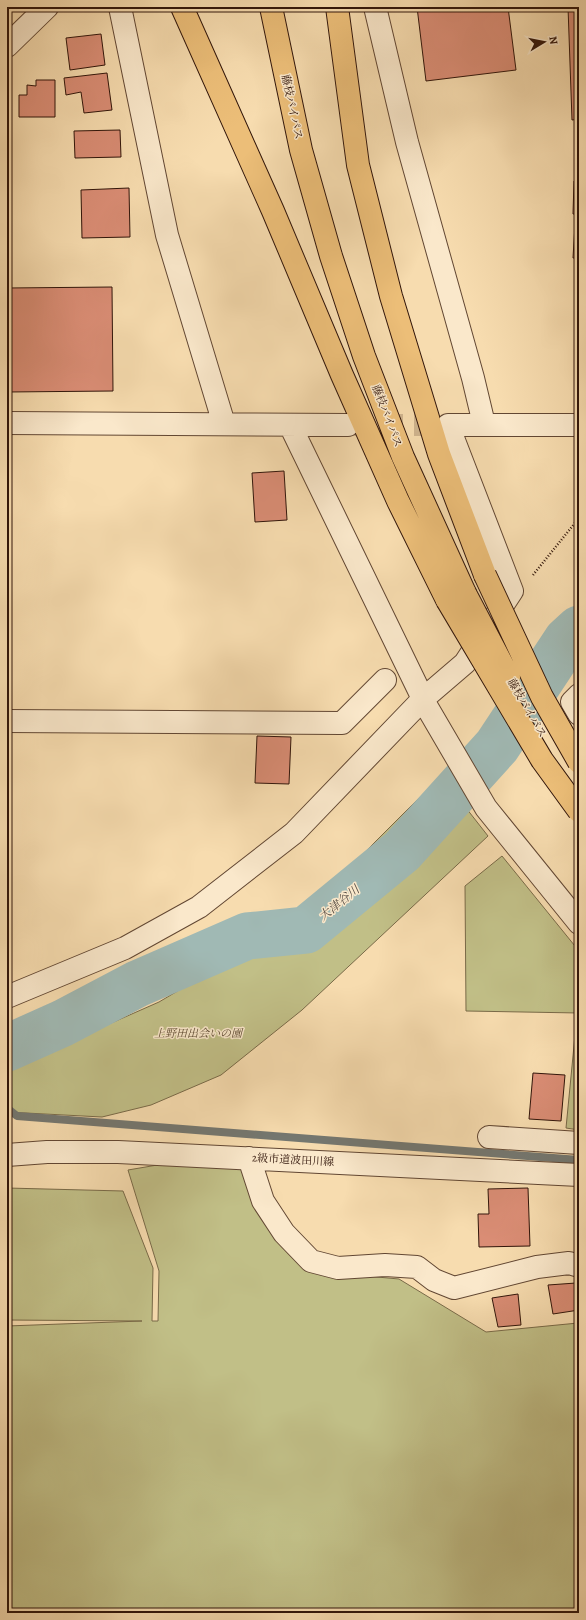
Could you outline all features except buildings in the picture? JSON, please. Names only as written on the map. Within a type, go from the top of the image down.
[{"type":"highway","points":[[182,7],[273,211],[342,375],[398,501],[456,596],[542,760],[579,811]]},
{"type":"highway","name":"藤枝バイパス","points":[[271,7],[301,150],[331,256],[364,356],[456,596],[579,795]]},
{"type":"highway","points":[[337,7],[358,165],[391,296],[439,454],[485,575],[542,697],[579,762]]},
{"type":"street","points":[[7,46],[46,7]]},
{"type":"street","points":[[120,7],[167,235],[224,424]]},
{"type":"street","points":[[375,7],[407,142],[471,371],[484,424]]},
{"type":"street","points":[[7,423],[348,425]]},
{"type":"street","points":[[290,425],[425,703],[486,808],[579,923]]},
{"type":"street","points":[[7,997],[125,948],[199,906],[294,833],[466,663],[512,591],[448,425],[579,425]]},
{"type":"street","points":[[7,721],[342,723],[385,680]]},
{"type":"street","points":[[579,695],[572,702],[579,714]]},
{"type":"street","points":[[489,1137],[579,1143]]},
{"type":"street","name":"2級市道波田川線","points":[[7,1156],[48,1152],[118,1152],[579,1175]]},
{"type":"street","points":[[249,1158],[263,1201],[284,1233],[311,1261],[338,1268],[385,1265],[417,1267],[434,1280],[454,1288],[538,1267],[569,1263],[579,1266]]},
{"type":"path","points":[[532,575],[579,518]]},
{"type":"green space","name":"上野田出会いの園","points":[[441,776],[488,836],[302,1010],[221,1075],[151,1105],[102,1117],[7,1112],[7,1069],[159,1002],[279,931],[345,872]]},
{"type":"green space","points":[[502,856],[579,951],[579,1013],[466,1011],[465,886]]},
{"type":"green space","points":[[576,1025],[579,1025],[579,1130],[566,1128]]},
{"type":"green space","points":[[169,1163],[246,1163],[296,1259],[333,1273],[399,1279],[486,1332],[578,1323],[579,1320],[579,1613],[7,1613],[7,1326],[142,1321],[7,1320],[7,1188],[123,1191],[153,1268],[152,1321],[158,1321],[159,1271],[128,1170]]},
{"type":"waterway","name":"大津谷川","points":[[7,1048],[63,1023],[137,984],[247,936],[306,930],[402,851],[497,746],[567,640],[579,629]]},
{"type":"waterway","points":[[7,1108],[17,1116],[579,1160]]},
{"type":"tunnel","points":[[348,425],[448,425]]}]
